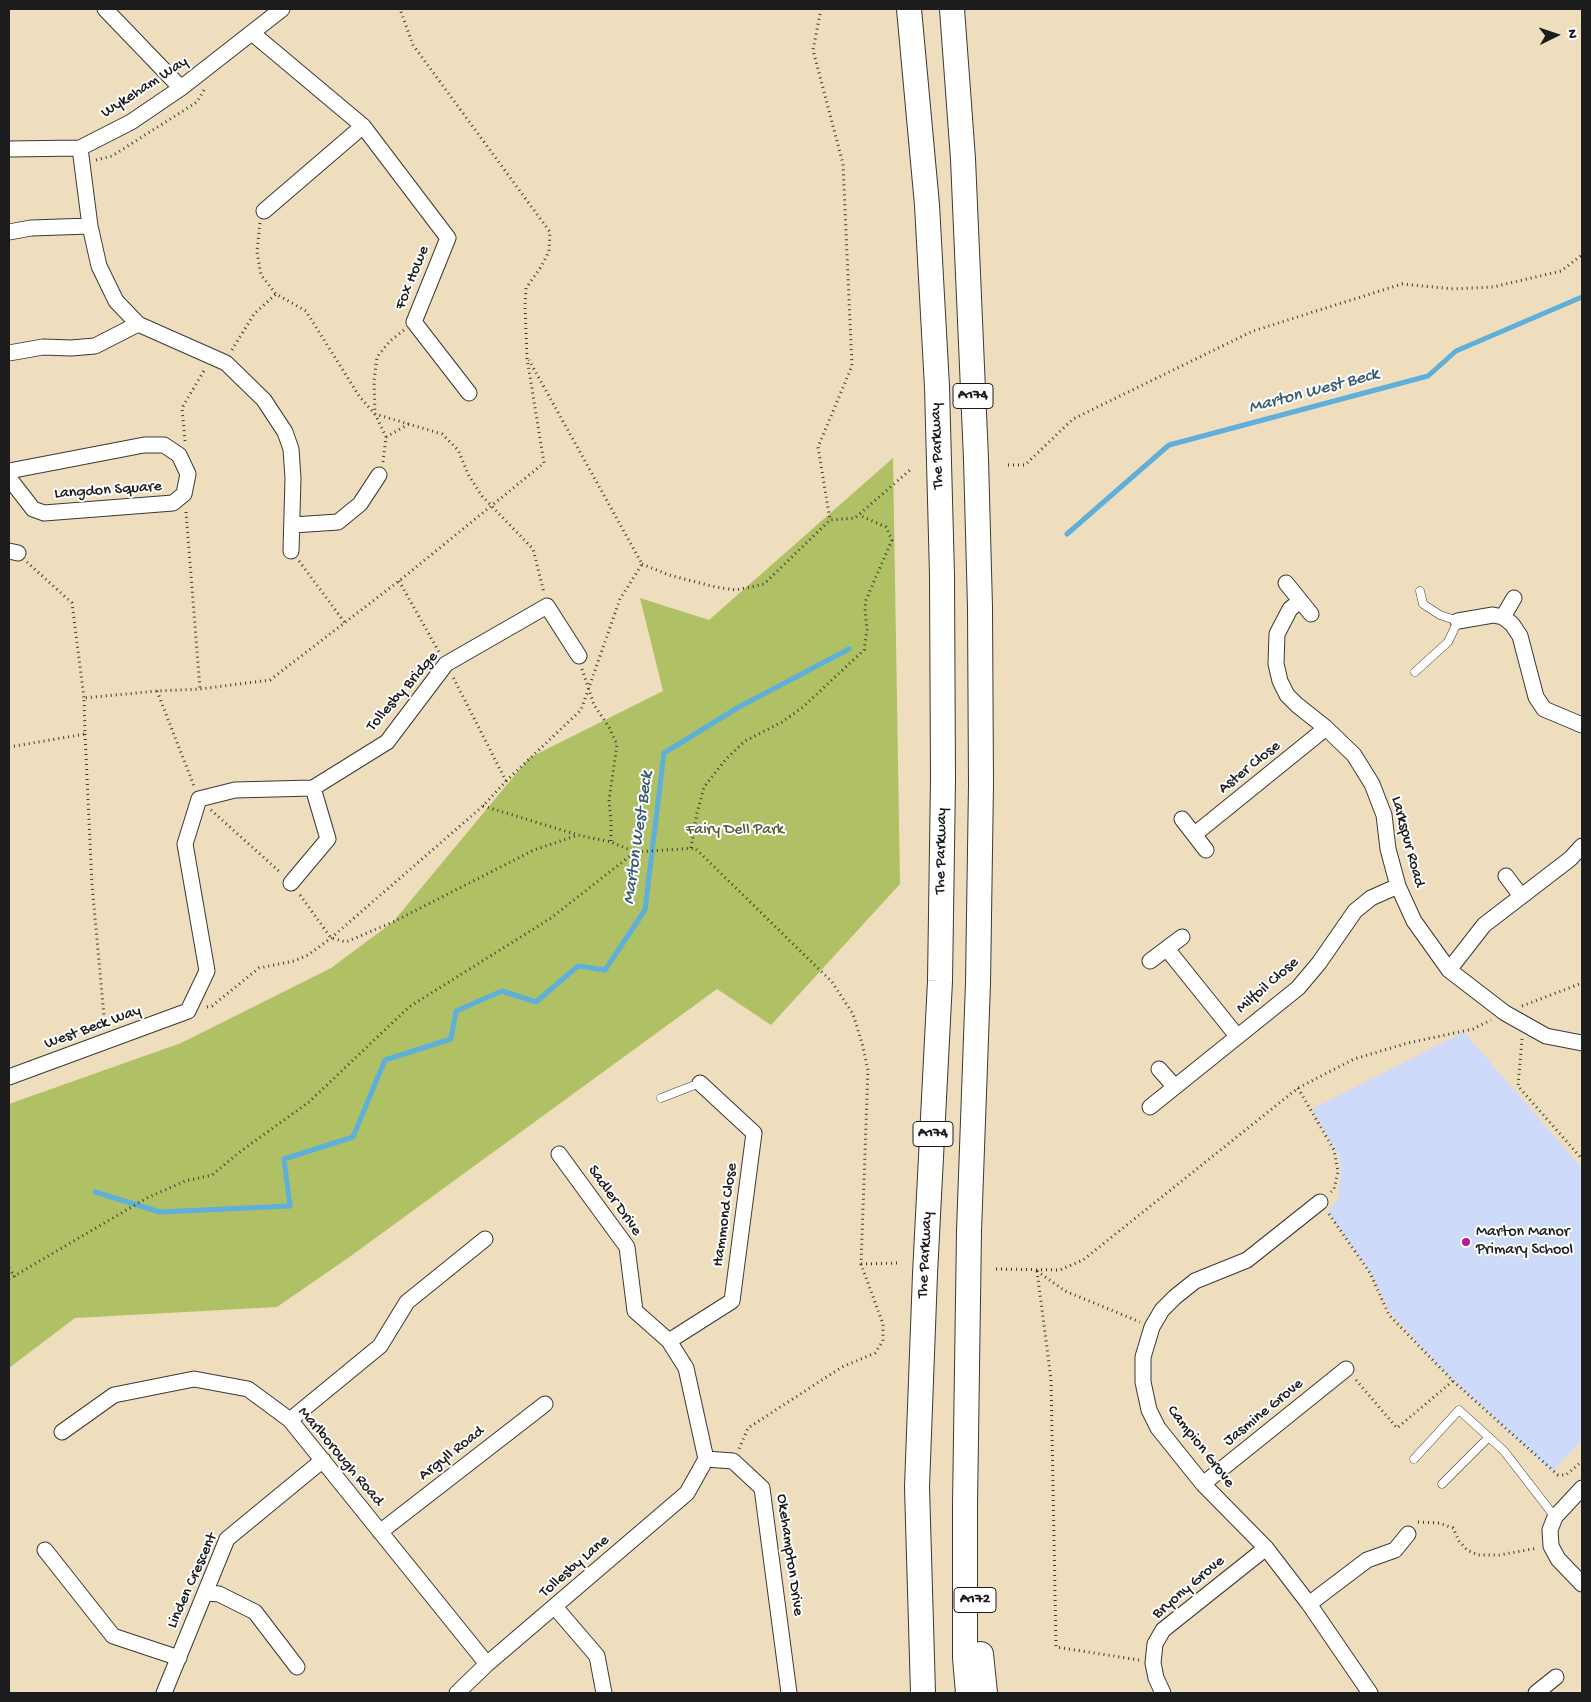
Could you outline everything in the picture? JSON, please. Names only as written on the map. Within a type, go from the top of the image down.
[{"type":"highway","name":"The Parkway","points":[[909,9],[927,205],[937,387],[942,575],[943,780],[940,981],[925,1274],[917,1487],[923,1693]]},
{"type":"highway","name":"A174","points":[[952,9],[963,168],[976,459],[980,607],[981,784],[978,983],[969,1231],[965,1506],[965,1658],[968,1693]]},
{"type":"highway","name":"A172","points":[[965,1506],[984,1693]]},
{"type":"street","points":[[105,9],[181,88]]},
{"type":"street","name":"Wykeham Way","points":[[9,149],[80,148],[131,122],[181,88],[282,9]]},
{"type":"street","name":"Fox Howe","points":[[252,33],[363,126],[448,238],[414,322],[469,393]]},
{"type":"street","points":[[264,211],[363,126]]},
{"type":"street","points":[[80,148],[90,226],[99,266],[116,301],[138,324],[219,360],[264,400],[285,432],[291,449],[293,525],[291,551]]},
{"type":"street","points":[[9,232],[31,228],[90,226]]},
{"type":"street","points":[[9,353],[44,346],[71,348],[95,346],[138,324]]},
{"type":"street","name":"Langdon Square","points":[[9,471],[144,445],[164,445],[179,455],[188,474],[184,494],[173,503],[44,513],[33,509],[9,478]]},
{"type":"street","points":[[293,525],[338,522],[360,504],[379,475]]},
{"type":"street","points":[[1286,583],[1311,614]]},
{"type":"street","points":[[1503,617],[1514,598]]},
{"type":"street","name":"Larkspur Road","points":[[1300,601],[1290,609],[1277,634],[1276,664],[1287,695],[1354,755],[1372,784],[1384,816],[1388,849],[1398,886],[1414,921],[1449,970],[1505,1013],[1523,1025],[1546,1036],[1582,1043]]},
{"type":"street","points":[[547,606],[579,656]]},
{"type":"street","name":"Tollesby Bridge","points":[[313,788],[387,742],[446,664],[547,606]]},
{"type":"street","points":[[1458,621],[1481,616],[1503,617],[1512,624],[1520,636],[1536,697],[1544,709],[1582,725]]},
{"type":"street","name":"Aster Close","points":[[1195,834],[1326,728]]},
{"type":"street","points":[[188,1011],[207,971],[185,844],[199,799],[235,790],[313,788],[328,839],[291,883]]},
{"type":"street","points":[[1182,819],[1206,850]]},
{"type":"street","points":[[1449,970],[1484,925],[1582,846]]},
{"type":"street","points":[[1506,876],[1522,896]]},
{"type":"street","name":"Milfoil Close","points":[[1150,1107],[1298,988],[1319,963],[1354,911],[1371,898],[1398,886]]},
{"type":"street","points":[[1150,960],[1182,937]]},
{"type":"street","points":[[1166,949],[1237,1036]]},
{"type":"street","name":"West Beck Way","points":[[9,1077],[109,1042],[188,1011]]},
{"type":"street","points":[[1159,1069],[1175,1087]]},
{"type":"street","name":"Hammond Close","points":[[669,1341],[732,1301],[754,1133],[700,1083]]},
{"type":"street","name":"Sadler Drive","points":[[560,1154],[627,1247],[635,1311],[669,1341],[686,1368],[706,1459]]},
{"type":"street","name":"Campion Grove","points":[[1320,1202],[1247,1260],[1195,1281],[1162,1310],[1152,1327],[1143,1357],[1143,1382],[1149,1410],[1158,1428],[1203,1484],[1266,1548],[1309,1604],[1370,1693]]},
{"type":"street","points":[[290,1420],[380,1346],[407,1302],[485,1239]]},
{"type":"street","name":"Jasmine Grove","points":[[1203,1484],[1346,1369]]},
{"type":"street","name":"Marlborough Road","points":[[62,1432],[114,1395],[194,1379],[248,1389],[290,1420],[487,1664]]},
{"type":"street","name":"Argyll Road","points":[[380,1532],[545,1404]]},
{"type":"street","points":[[706,1459],[734,1461]]},
{"type":"street","name":"Tollesby Lane","points":[[457,1693],[487,1664],[687,1493],[706,1459]]},
{"type":"street","name":"Linden Crescent","points":[[164,1693],[227,1539],[323,1460]]},
{"type":"street","name":"Okehampton Drive","points":[[734,1461],[762,1488],[790,1693]]},
{"type":"street","points":[[1582,1488],[1555,1517],[1550,1530],[1551,1546],[1558,1559],[1582,1584]]},
{"type":"street","points":[[1309,1604],[1367,1560],[1396,1550],[1408,1534]]},
{"type":"street","name":"Bryony Grove","points":[[1163,1693],[1156,1678],[1153,1663],[1155,1644],[1163,1630],[1266,1548]]},
{"type":"street","points":[[45,1550],[113,1636],[178,1658]]},
{"type":"street","points":[[206,1593],[219,1594],[254,1612],[297,1667]]},
{"type":"street","points":[[555,1607],[597,1656],[604,1693]]},
{"type":"street","points":[[1536,1693],[1556,1677]]},
{"type":"lane","points":[[1415,672],[1448,642],[1458,621],[1440,615],[1424,604],[1420,591]]},
{"type":"lane","points":[[661,1098],[700,1083]]},
{"type":"lane","points":[[1414,1458],[1460,1410],[1509,1457],[1555,1517]]},
{"type":"lane","points":[[1442,1484],[1489,1437]]},
{"type":"path","points":[[84,698],[157,691],[200,690],[270,680],[399,581],[544,463],[527,358],[526,288],[549,251],[550,232],[413,45],[400,9]]},
{"type":"path","points":[[821,9],[813,50],[843,164],[852,366],[818,448],[830,520]]},
{"type":"path","points":[[264,211],[258,231],[261,275],[276,294],[306,311],[359,396],[374,414],[386,437],[385,455],[379,475]]},
{"type":"path","points":[[1008,465],[1025,465],[1073,419],[1253,331],[1402,284],[1454,289],[1493,287],[1561,271],[1582,255]]},
{"type":"path","points":[[188,474],[182,408],[236,340],[254,314],[276,294]]},
{"type":"path","points":[[374,414],[374,381],[377,357],[390,341],[414,322]]},
{"type":"path","points":[[527,358],[642,564],[669,575],[715,587],[736,590],[764,584],[830,520],[855,518],[910,470]]},
{"type":"path","points":[[374,414],[410,423],[442,434],[458,450],[469,476],[482,496],[492,504],[533,549],[547,606]]},
{"type":"path","points":[[386,437],[410,423]]},
{"type":"path","points":[[184,494],[200,690]]},
{"type":"path","points":[[693,848],[697,813],[704,787],[726,759],[745,741],[782,722],[803,707],[864,650],[867,630],[866,600],[892,540],[886,528],[859,515]]},
{"type":"path","points":[[291,551],[345,623]]},
{"type":"path","points":[[13,552],[72,603],[84,698],[92,886],[102,1016],[109,1042]]},
{"type":"path","points":[[188,1011],[212,1006],[259,968],[294,961],[308,955],[331,938],[483,806],[506,781],[581,710],[620,599],[642,564]]},
{"type":"path","points":[[399,581],[446,664],[506,781]]},
{"type":"path","points":[[579,656],[594,705],[609,727],[617,745],[609,800],[611,842]]},
{"type":"path","points":[[157,691],[199,799],[291,883],[331,938],[346,942],[368,933],[501,865],[534,850],[578,835]]},
{"type":"path","points":[[9,748],[85,734]]},
{"type":"path","points":[[483,806],[578,835],[611,842],[635,852]]},
{"type":"path","points":[[9,1279],[147,1198],[184,1181],[212,1175],[241,1150],[309,1102],[409,1007],[551,918],[635,852],[693,848],[832,982],[852,1014],[862,1043],[868,1070],[861,1264],[883,1324],[883,1341],[875,1353],[842,1367],[748,1428],[734,1461]]},
{"type":"path","points":[[996,1269],[1060,1270],[1083,1260],[1298,1088],[1354,1059],[1408,1043],[1473,1029],[1505,1013],[1582,983]]},
{"type":"path","points":[[1523,1025],[1518,1086],[1582,1159]]},
{"type":"path","points":[[1298,1088],[1334,1150],[1338,1172],[1334,1189],[1320,1202],[1370,1273],[1389,1315],[1453,1381],[1558,1475],[1566,1475],[1580,1463],[1582,1465]]},
{"type":"path","points":[[861,1264],[897,1263]]},
{"type":"path","points":[[9,1268],[15,1277]]},
{"type":"path","points":[[1037,1271],[1064,1291],[1152,1327]]},
{"type":"path","points":[[1037,1271],[1051,1379],[1056,1647],[1153,1663]]},
{"type":"path","points":[[1346,1369],[1397,1428],[1453,1381]]},
{"type":"path","points":[[1408,1534],[1418,1522],[1439,1523],[1453,1528],[1466,1550],[1478,1555],[1499,1555],[1551,1546]]},
{"type":"shaded area","name":"Marton Manor Primary School","points":[[1464,1032],[1582,1168],[1582,1440],[1552,1471],[1446,1373],[1391,1314],[1371,1273],[1328,1211],[1338,1199],[1341,1167],[1338,1154],[1312,1109]]},
{"type":"green space","name":"Fairy Dell Park","points":[[893,458],[900,884],[771,1025],[717,989],[348,1258],[277,1307],[75,1318],[9,1368],[9,1104],[181,1043],[331,968],[393,922],[529,758],[663,691],[640,598],[709,620]]},
{"type":"waterway","name":"Marton West Beck","points":[[1067,534],[1169,445],[1428,376],[1456,351],[1582,297]]},
{"type":"waterway","name":"Marton West Beck","points":[[95,1192],[160,1212],[290,1206],[284,1159],[353,1137],[385,1060],[451,1039],[456,1011],[502,991],[536,1002],[578,966],[605,970],[645,910],[664,753],[739,707],[849,649]]},
{"type":"place","name":"Marton Manor Primary School","points":[[1466,1242]]}]
